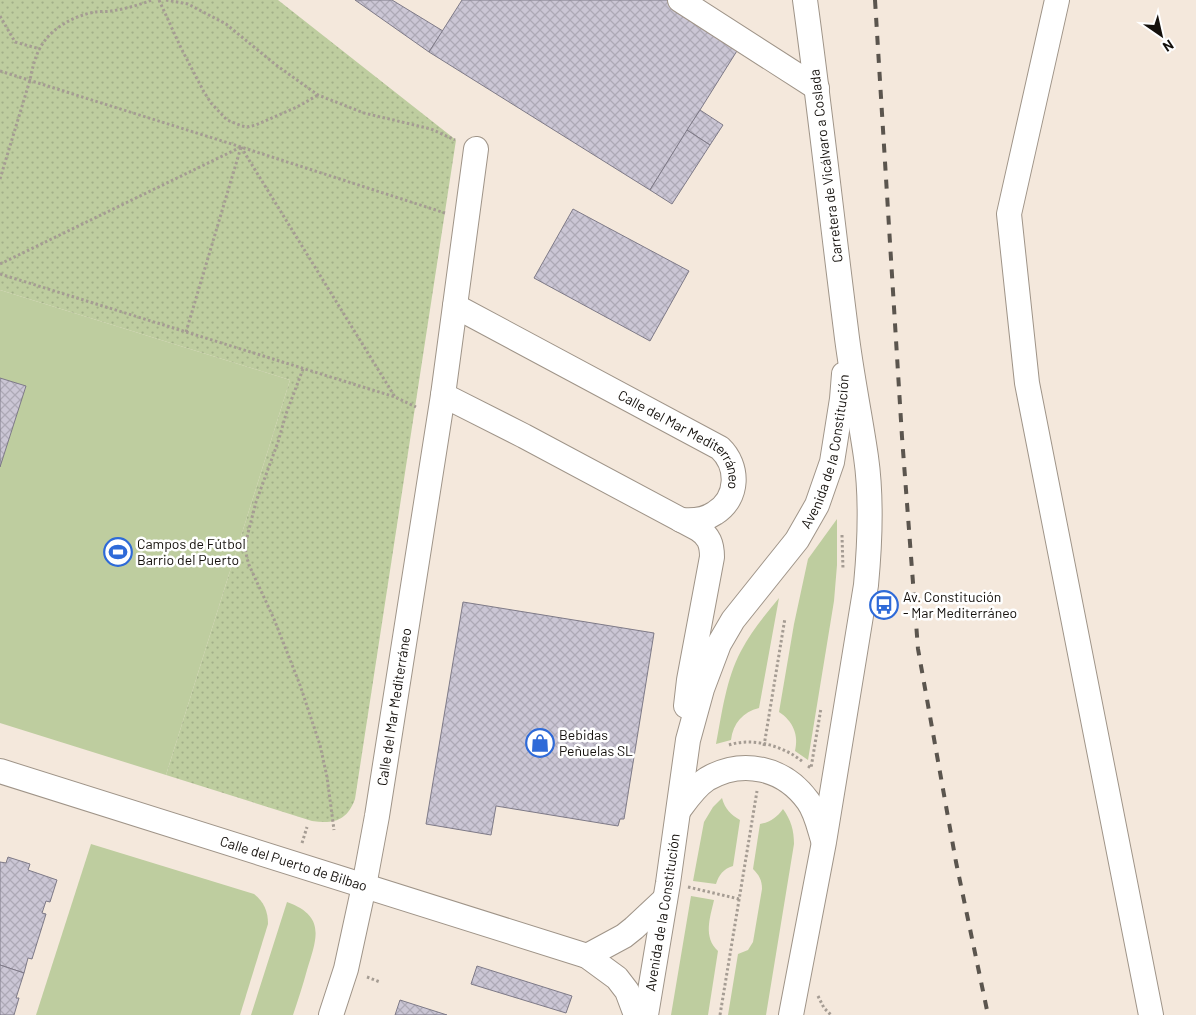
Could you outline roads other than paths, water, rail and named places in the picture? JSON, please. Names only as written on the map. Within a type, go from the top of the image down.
[{"type":"street","points":[[680,0],[817,88]]},
{"type":"street","name":"Carretera de Vicálvaro a Coslada","points":[[806,0],[846,333]]},
{"type":"street","points":[[1057,0],[1009,214],[1027,383],[1151,1015]]},
{"type":"street","name":"Calle del Mar Mediterráneo","points":[[331,1015],[346,970],[377,816],[443,395],[455,306],[465,149]]},
{"type":"street","name":"Calle del Mar Mediterráneo","points":[[455,306],[715,444],[725,452],[731,462],[734,473],[734,485],[730,496],[714,514],[694,520],[680,520]]},
{"type":"street","name":"Avenida de la Constitución","points":[[646,1015],[679,811],[688,740],[702,689],[725,632],[797,540],[817,505],[832,462],[839,424],[846,333]]},
{"type":"street","name":"Avenida de la Constitución","points":[[791,1015],[824,842],[865,595],[868,565],[869,509],[866,458],[846,333]]},
{"type":"street","points":[[443,395],[524,436],[706,535],[710,542],[712,553],[686,698],[685,722],[688,740]]},
{"type":"street","name":"Avenida de la Constitución","points":[[679,811],[692,792],[706,780],[723,772],[741,768],[760,769],[780,775],[796,787],[809,803],[818,821],[824,842]]},
{"type":"street","name":"Calle del Puerto de Bilbao","points":[[0,771],[587,956],[618,978],[627,991],[636,1015]]},
{"type":"street","points":[[587,956],[624,936],[634,928],[666,891]]},
{"type":"railway","points":[[875,0],[902,437],[918,649],[956,862],[988,1015]]},
{"type":"place","name":"Campos de Fútbol Barrio del Puerto","points":[[118,552]]},
{"type":"place","name":"Av. Constitución - Mar Mediterráneo","points":[[884,605]]},
{"type":"place","name":"Bebidas Peñuelas SL","points":[[540,743]]}]
